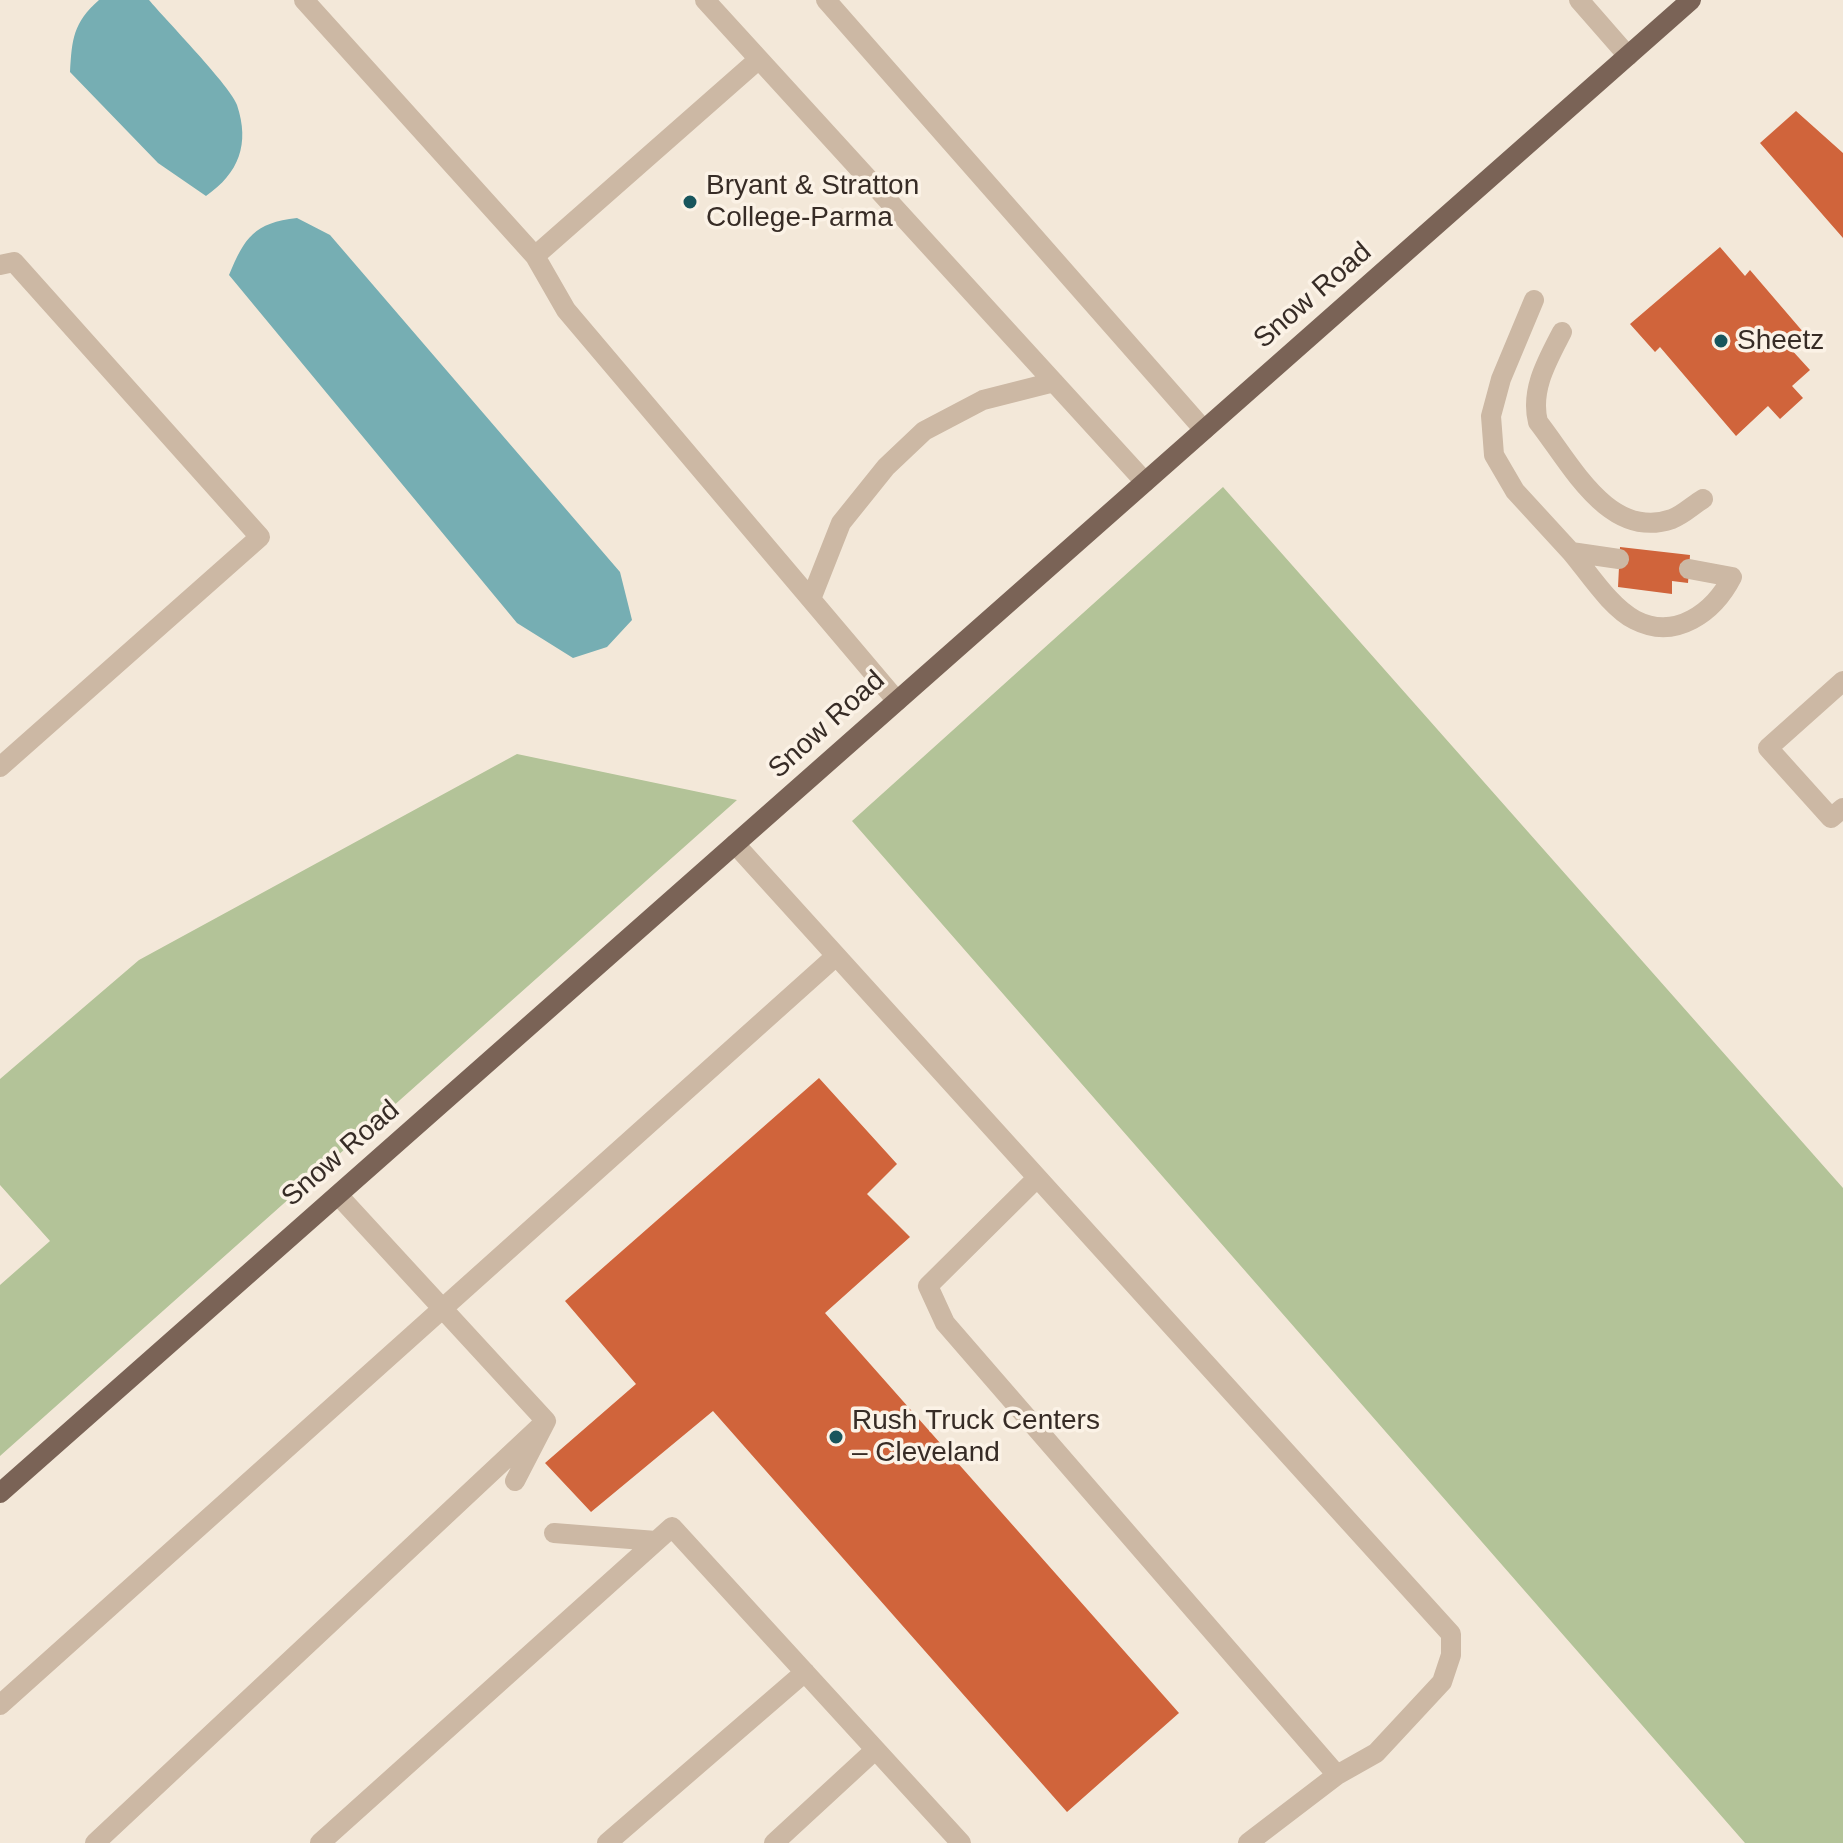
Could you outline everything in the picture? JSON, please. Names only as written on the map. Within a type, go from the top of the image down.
[{"type":"main road","name":"Snow Road","points":[[0,1493],[1691,0]]},
{"type":"lane","points":[[304,0],[535,256],[566,310],[897,701]]},
{"type":"lane","points":[[705,0],[1145,482]]},
{"type":"lane","points":[[826,0],[1204,430]]},
{"type":"lane","points":[[1579,0],[1628,56]]},
{"type":"lane","points":[[535,256],[759,59]]},
{"type":"lane","points":[[0,265],[14,262],[260,537],[0,767]]},
{"type":"lane","points":[[1534,300],[1501,379],[1491,416],[1494,455],[1515,491],[1634,620],[1657,627],[1695,620],[1713,607],[1732,577],[1689,569]]},
{"type":"lane","points":[[1562,332],[1546,363],[1535,408],[1538,422],[1598,498],[1612,512],[1642,523],[1675,518],[1703,499]]},
{"type":"lane","points":[[811,599],[841,523],[886,467],[924,431],[983,400],[1054,382]]},
{"type":"lane","points":[[1571,552],[1619,559]]},
{"type":"lane","points":[[1843,681],[1768,748],[1831,818],[1843,808]]},
{"type":"lane","points":[[735,844],[1451,1634],[1451,1655],[1442,1682],[1376,1753],[1337,1775],[1248,1843]]},
{"type":"lane","points":[[0,1705],[836,956]]},
{"type":"lane","points":[[1037,1178],[928,1286],[945,1323],[1337,1775]]},
{"type":"lane","points":[[338,1195],[546,1421]]},
{"type":"lane","points":[[515,1481],[546,1421]]},
{"type":"lane","points":[[95,1843],[546,1421]]},
{"type":"lane","points":[[320,1843],[672,1527],[961,1843]]},
{"type":"lane","points":[[554,1533],[656,1541]]},
{"type":"lane","points":[[607,1843],[805,1672]]},
{"type":"lane","points":[[774,1843],[875,1750]]},
{"type":"green space","points":[[1223,487],[1843,1188],[1843,1843],[1745,1843],[852,821]]},
{"type":"green space","points":[[517,754],[737,800],[0,1456],[0,1285],[50,1241],[0,1185],[0,1079],[139,960]]},
{"type":"water","points":[[99,0],[149,0],[233,97],[241,119],[242,145],[239,156],[227,178],[206,196],[158,163],[70,72],[79,24]]},
{"type":"water","points":[[297,218],[330,235],[620,572],[632,620],[607,647],[573,658],[517,623],[229,275],[240,251],[253,234],[270,224]]},
{"type":"building","points":[[1796,111],[1843,153],[1843,238],[1760,143]]},
{"type":"building","points":[[1720,247],[1745,276],[1750,270],[1804,333],[1789,347],[1810,370],[1792,386],[1803,398],[1780,419],[1768,406],[1736,436],[1660,347],[1655,352],[1630,324]]},
{"type":"building","points":[[1620,547],[1690,555],[1688,583],[1672,581],[1672,594],[1618,587]]},
{"type":"building","name":"Rush Truck Centers – Cleveland","points":[[819,1078],[897,1164],[867,1194],[910,1237],[825,1313],[1179,1713],[1067,1812],[713,1411],[591,1512],[545,1463],[636,1384],[565,1301]]},
{"type":"place","name":"Bryant & Stratton College-Parma","points":[[690,202]]},
{"type":"place","name":"Sheetz","points":[[1721,341]]},
{"type":"place","name":"Rush Truck Centers – Cleveland","points":[[836,1437]]}]
